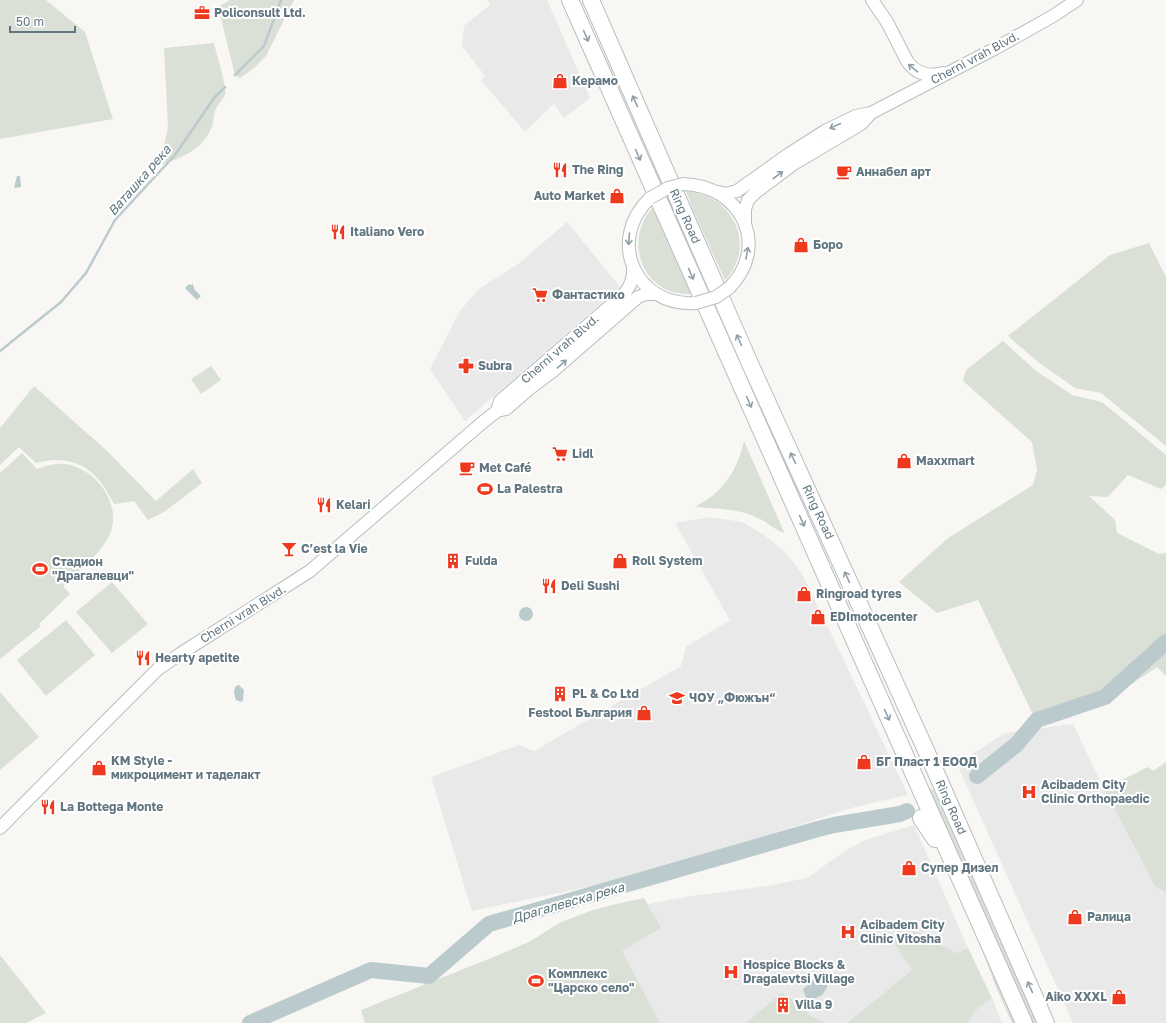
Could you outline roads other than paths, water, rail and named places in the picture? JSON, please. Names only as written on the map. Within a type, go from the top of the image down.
[{"type":"highway","name":"Ring Road","points":[[570,0],[1024,1023]]},
{"type":"highway","name":"Ring Road","points":[[591,0],[754,373],[934,768],[1046,1023]]},
{"type":"highway","points":[[875,637],[908,682]]},
{"type":"highway","points":[[854,641],[869,700]]},
{"type":"highway","points":[[920,709],[934,768]]},
{"type":"highway","points":[[921,818],[963,883]]},
{"type":"main road","points":[[872,0],[887,22],[906,62],[910,66],[918,72],[927,75],[950,72]]},
{"type":"main road","name":"Cherni vrah Blvd.","points":[[718,192],[725,194],[737,191],[807,141],[856,116],[872,113],[1036,26],[1077,0]]},
{"type":"main road","name":"Cherni vrah Blvd.","points":[[745,225],[745,209],[748,200],[756,192],[813,151],[861,124],[872,113]]},
{"type":"main road","points":[[683,184],[701,186],[718,192],[735,207],[745,225],[748,246],[746,259],[741,273],[729,288],[709,300],[696,303],[677,303],[664,299],[644,285],[634,268],[629,250],[630,230],[638,212],[650,198],[668,188],[683,184]]},
{"type":"main road","name":"Cherni vrah Blvd.","points":[[497,411],[500,402],[625,293],[633,280],[634,268]]},
{"type":"main road","name":"Cherni vrah Blvd.","points":[[0,828],[158,669],[310,571],[497,411],[506,409],[553,371],[638,297],[646,294],[656,294]]},
{"type":"waterway","name":"Ваташка река","points":[[235,75],[264,46],[281,0]]},
{"type":"waterway","name":"Ваташка река","points":[[0,351],[61,302],[86,273],[115,220],[175,155],[214,98],[225,87]]},
{"type":"waterway","name":"Драгалевска река","points":[[977,776],[1017,744],[1037,720],[1105,697],[1166,642]]},
{"type":"waterway","name":"Драгалевска река","points":[[250,1023],[371,970],[429,976],[489,924],[818,829],[900,814],[907,811]]},
{"type":"place","name":"Policonsult Ltd.","points":[[202,13]]},
{"type":"place","name":"Керамо","points":[[560,81]]},
{"type":"place","name":"The Ring","points":[[560,170]]},
{"type":"place","name":"Аннабел арт","points":[[844,172]]},
{"type":"place","name":"Auto Market","points":[[617,196]]},
{"type":"place","name":"Italiano Vero","points":[[338,232]]},
{"type":"place","name":"Боро","points":[[801,245]]},
{"type":"place","name":"Фантастико","points":[[540,295]]},
{"type":"place","name":"Subra","points":[[466,366]]},
{"type":"place","name":"Lidl","points":[[560,454]]},
{"type":"place","name":"Maxxmart","points":[[904,461]]},
{"type":"place","name":"Met Café","points":[[467,468]]},
{"type":"place","name":"La Palestra","points":[[485,489]]},
{"type":"place","name":"Kelari","points":[[324,505]]},
{"type":"place","name":"C’est la Vie","points":[[289,549]]},
{"type":"place","name":"Fulda","points":[[453,561]]},
{"type":"place","name":"Roll System","points":[[620,561]]},
{"type":"place","name":"Стадион \"Драгалевци\"","points":[[40,569]]},
{"type":"place","name":"Deli Sushi","points":[[549,586]]},
{"type":"place","name":"Ringroad tyres","points":[[804,594]]},
{"type":"place","name":"EDImotocenter","points":[[818,617]]},
{"type":"place","name":"Hearty apetite","points":[[143,658]]},
{"type":"place","name":"PL & Co Ltd","points":[[560,694]]},
{"type":"place","name":"ЧОУ „Фюжън“","points":[[677,698]]},
{"type":"place","name":"Festool България","points":[[644,713]]},
{"type":"place","name":"БГ Пласт 1 ЕООД","points":[[864,762]]},
{"type":"place","name":"KM Style - микроцимент и таделакт","points":[[99,768]]},
{"type":"place","name":"Acibadem City Clinic Orthopaedic","points":[[1029,792]]},
{"type":"place","name":"La Bottega Monte","points":[[48,807]]},
{"type":"place","name":"Супер Дизел","points":[[909,868]]},
{"type":"place","name":"Ралица","points":[[1075,917]]},
{"type":"place","name":"Acibadem City Clinic Vitosha","points":[[848,932]]},
{"type":"place","name":"Hospice Blocks & Dragalevtsi Village","points":[[731,972]]},
{"type":"place","name":"Комплекс \"Царско село\"","points":[[536,981]]},
{"type":"place","name":"Aiko XXXL","points":[[1119,997]]},
{"type":"place","name":"Villa 9","points":[[783,1005]]}]
